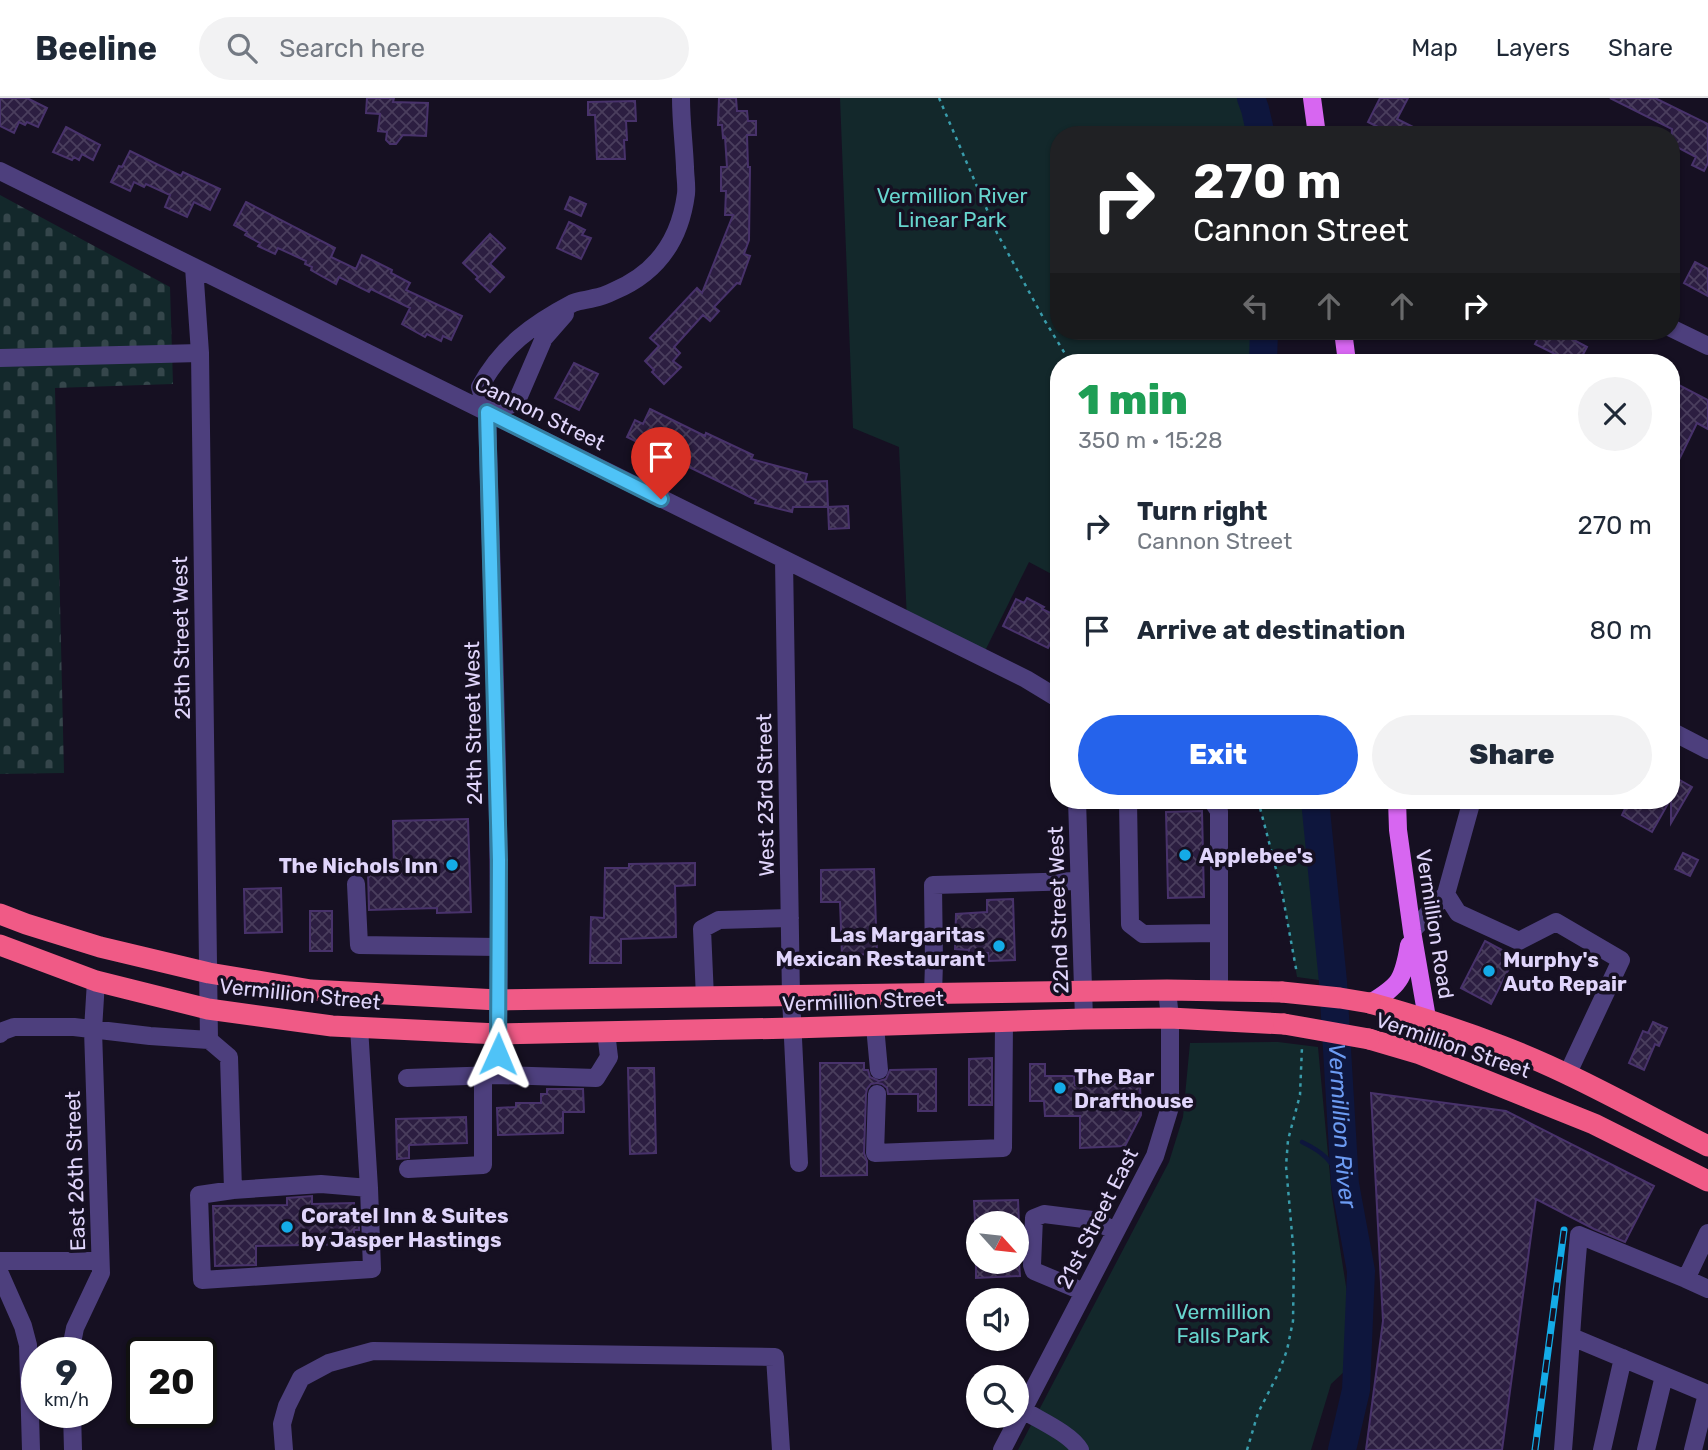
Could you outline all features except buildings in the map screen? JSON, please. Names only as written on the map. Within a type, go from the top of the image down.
[{"type":"highway","name":"Vermillion Street","points":[[0,914],[100,947],[209,973],[311,990],[498,1000],[1083,990],[1282,992],[1340,998],[1427,1018],[1504,1046],[1708,1146]]},
{"type":"highway","name":"Vermillion Street","points":[[0,945],[96,981],[208,1009],[332,1026],[498,1034],[1084,1019],[1170,1018],[1284,1024],[1369,1039],[1420,1054],[1594,1124],[1708,1181]]},
{"type":"main road","points":[[1312,98],[1316,126]]},
{"type":"main road","name":"Vermillion Road","points":[[1397,809],[1412,931],[1427,1018],[1420,1054]]},
{"type":"main road","points":[[1370,1003],[1392,989],[1403,975],[1412,931]]},
{"type":"street","name":"24th Street West","points":[[408,1169],[483,1165],[490,1075],[498,1034],[499,860],[487,412],[480,387],[489,369],[506,349],[529,330],[576,302],[604,295],[631,282],[651,268],[670,247],[686,192],[681,98]]},
{"type":"street","name":"Cannon Street","points":[[0,171],[1050,693]]},
{"type":"street","name":"25th Street West","points":[[194,267],[200,352],[209,1040]]},
{"type":"street","points":[[487,412],[516,403],[544,338],[576,302]]},
{"type":"street","points":[[1680,332],[1708,346]]},
{"type":"street","points":[[0,358],[200,352]]},
{"type":"street","name":"West 23rd Street","points":[[785,560],[790,918],[799,1163]]},
{"type":"street","points":[[1680,736],[1708,750]]},
{"type":"street","name":"22nd Street West","points":[[1077,809],[1084,1019]]},
{"type":"street","points":[[1128,809],[1130,924],[1143,934],[1219,933]]},
{"type":"street","points":[[1218,809],[1219,991]]},
{"type":"street","points":[[1412,931],[1446,894],[1470,809]]},
{"type":"street","points":[[933,994],[933,885],[1079,881]]},
{"type":"street","points":[[356,884],[359,945],[498,947]]},
{"type":"street","points":[[1446,894],[1458,913],[1519,941],[1556,922],[1621,960],[1567,1075]]},
{"type":"street","points":[[705,998],[702,929],[719,920],[790,918]]},
{"type":"street","name":"East 26th Street","points":[[73,1337],[101,1273],[93,1030],[96,981]]},
{"type":"street","name":"21st Street East","points":[[1029,1398],[1155,1156],[1170,1107],[1170,1018],[1167,990]]},
{"type":"street","points":[[877,1094],[875,1153],[1003,1148],[1004,1021]]},
{"type":"street","points":[[875,1026],[879,1070]]},
{"type":"street","points":[[1,1032],[14,1027],[74,1027],[209,1040],[229,1057],[233,1190]]},
{"type":"street","points":[[359,1027],[369,1188],[372,1269],[202,1280],[199,1195],[321,1184],[369,1188]]},
{"type":"street","points":[[407,1078],[490,1075],[596,1077],[609,1057],[606,1032]]},
{"type":"street","points":[[1084,1292],[1034,1271],[1034,1218],[1044,1214],[1092,1220],[1116,1231]]},
{"type":"street","points":[[1686,1279],[1708,1233]]},
{"type":"street","points":[[1563,1450],[1579,1235],[1708,1289]]},
{"type":"street","points":[[0,1261],[100,1261]]},
{"type":"street","points":[[0,1274],[23,1325],[28,1345],[31,1450]]},
{"type":"street","points":[[1572,1337],[1708,1394],[1693,1450]]},
{"type":"street","points":[[284,1450],[282,1424],[287,1406],[301,1378],[330,1363],[373,1351],[775,1357],[781,1450]]},
{"type":"street","points":[[1602,1450],[1623,1358]]},
{"type":"street","points":[[1646,1450],[1664,1376]]},
{"type":"street","points":[[1029,1414],[1069,1438],[1080,1450]]},
{"type":"street","points":[[72,1428],[73,1450]]},
{"type":"street","name":"21st Street East","points":[[1002,1450],[1014,1428]]},
{"type":"path","points":[[939,98],[997,233],[1050,329]]},
{"type":"path","points":[[1260,809],[1282,892],[1297,977]]},
{"type":"path","points":[[1247,1450],[1258,1413],[1287,1350],[1293,1321],[1294,1256],[1286,1166],[1287,1140],[1300,1095],[1301,1044]]},
{"type":"green space","name":"Vermillion River Linear Park","points":[[840,98],[1251,98],[1259,126],[1050,126],[1050,340],[1264,340],[1263,354],[1050,354],[1050,573],[1029,562],[982,657],[907,620],[899,447],[853,428]]},
{"type":"green space","points":[[0,195],[170,287],[173,384],[55,388],[64,773],[0,774]]},
{"type":"green space","points":[[1260,809],[1316,809],[1333,982],[1297,977],[1282,892]]},
{"type":"green space","name":"Vermillion Falls Park","points":[[1278,1042],[1318,1047],[1332,1197],[1348,1299],[1346,1370],[1331,1384],[1311,1450],[1018,1450],[1169,1162],[1183,1117],[1190,1043]]},
{"type":"waterway","name":"Vermillion River","points":[[1251,98],[1259,126]]},
{"type":"waterway","name":"Vermillion River","points":[[1263,354],[1264,340]]},
{"type":"waterway","name":"Vermillion River","points":[[1316,809],[1333,982],[1345,1184],[1361,1271],[1356,1390],[1342,1450]]},
{"type":"waterway","points":[[1302,1142],[1327,1159],[1345,1184]]},
{"type":"railway","points":[[1535,1450],[1564,1230]]},
{"type":"place","name":"Applebee's","points":[[1185,855]]},
{"type":"place","name":"The Nichols Inn","points":[[452,865]]},
{"type":"place","name":"Las Margaritas Mexican Restaurant","points":[[999,946]]},
{"type":"place","name":"Murphy's Auto Repair","points":[[1489,971]]},
{"type":"place","name":"The Bar Drafthouse","points":[[1060,1088]]},
{"type":"place","name":"Coratel Inn & Suites by Jasper Hastings","points":[[287,1227]]},
{"type":"route","points":[[498,1054],[499,860],[487,412],[661,499]]}]
